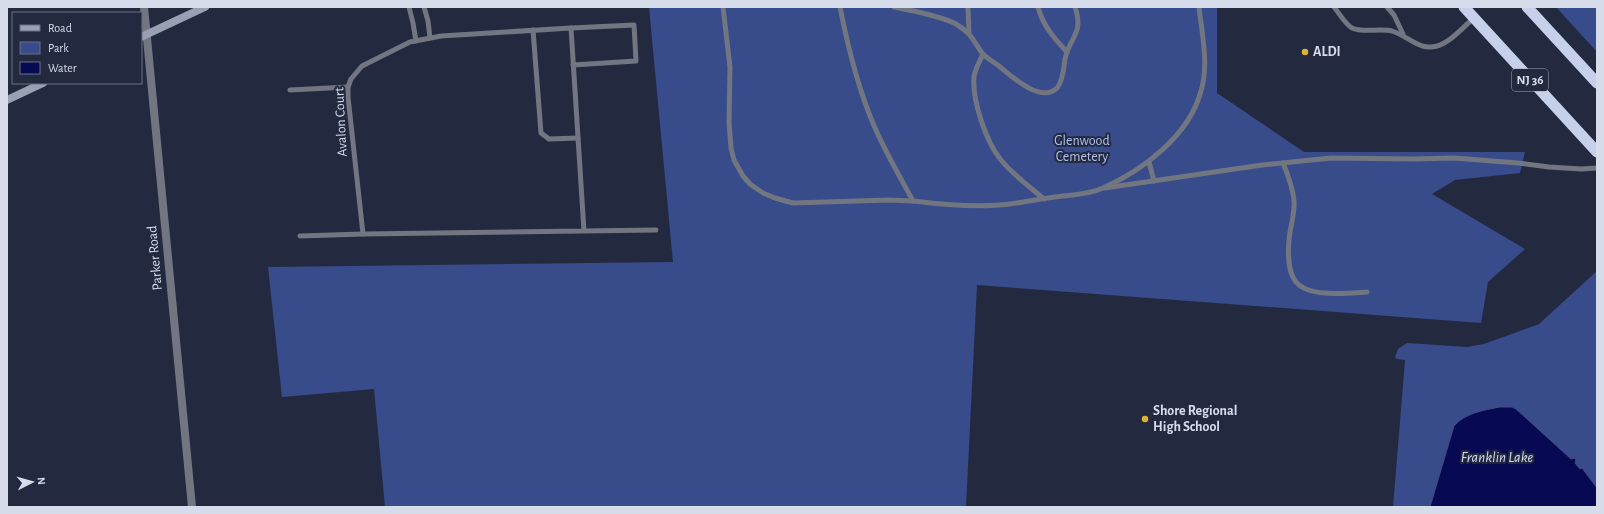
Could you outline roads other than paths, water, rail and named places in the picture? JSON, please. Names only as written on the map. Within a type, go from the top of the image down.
[{"type":"highway","name":"NJ 36","points":[[1464,7],[1597,152]]},
{"type":"highway","points":[[1527,7],[1597,83]]},
{"type":"main road","points":[[144,36],[205,7]]},
{"type":"main road","points":[[7,100],[40,84]]},
{"type":"street","name":"Parker Road","points":[[144,7],[144,36],[192,507]]},
{"type":"lane","points":[[409,7],[416,41]]},
{"type":"lane","points":[[424,7],[428,21],[430,38]]},
{"type":"lane","points":[[724,7],[730,67],[729,123],[731,148],[734,160],[742,176],[763,193],[793,203],[889,200],[938,204],[1009,204],[1262,165],[1331,158],[1454,158],[1550,167],[1581,169],[1597,168]]},
{"type":"lane","points":[[840,7],[854,67],[870,114],[886,151],[913,201]]},
{"type":"lane","points":[[894,7],[946,20],[955,24],[968,33],[976,42],[983,54],[1026,87],[1035,91],[1045,92],[1054,91],[1060,84],[1067,52],[1078,29],[1078,15],[1075,7]]},
{"type":"lane","points":[[968,7],[968,33]]},
{"type":"lane","points":[[1038,7],[1043,23],[1050,34],[1067,52]]},
{"type":"lane","points":[[1102,189],[1149,162],[1175,137],[1191,115],[1201,92],[1205,62],[1199,7]]},
{"type":"lane","points":[[1334,7],[1350,27],[1356,29],[1387,30],[1403,34],[1420,47],[1427,48],[1446,43],[1474,18]]},
{"type":"lane","points":[[1387,7],[1394,15],[1403,34]]},
{"type":"lane","name":"Avalon Court","points":[[363,234],[348,87],[351,79],[362,66],[410,42],[441,36],[634,25],[636,61],[573,65]]},
{"type":"lane","points":[[571,28],[584,231]]},
{"type":"lane","points":[[533,30],[541,133],[549,139],[578,138]]},
{"type":"lane","points":[[983,54],[974,76],[974,85],[977,104],[985,131],[1000,159],[1008,168],[1044,199]]},
{"type":"lane","points":[[290,90],[348,87]]},
{"type":"lane","points":[[1149,162],[1154,181]]},
{"type":"lane","points":[[1283,163],[1293,191],[1294,203],[1289,251],[1290,266],[1296,282],[1304,287],[1320,293],[1335,294],[1367,292]]},
{"type":"lane","points":[[300,236],[656,230]]},
{"type":"water","name":"Franklin Lake","points":[[1500,407],[1512,407],[1516,409],[1571,459],[1575,458],[1575,463],[1580,469],[1582,468],[1597,488],[1597,507],[1430,507],[1454,426],[1469,415]]},
{"type":"place","name":"ALDI","points":[[1305,52]]},
{"type":"place","name":"Shore Regional High School","points":[[1145,419]]},
{"type":"park label","name":"Glenwood Cemetery","points":[[1082,150]]}]
